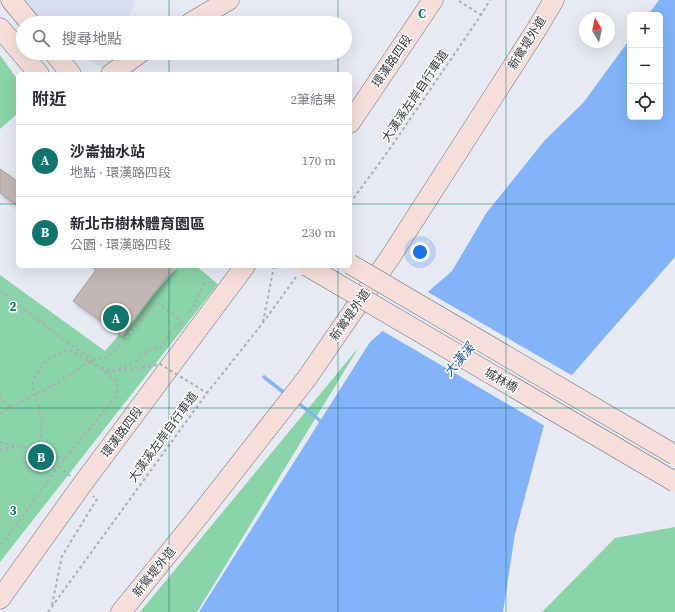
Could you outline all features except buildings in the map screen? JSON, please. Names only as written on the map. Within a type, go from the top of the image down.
[{"type":"street","points":[[11,0],[24,16]]},
{"type":"street","points":[[202,16],[228,0]]},
{"type":"street","name":"環漢路四段","points":[[352,120],[433,0]]},
{"type":"street","name":"新鶯堤外道","points":[[122,612],[307,378],[391,256],[554,0]]},
{"type":"street","points":[[0,28],[16,47]]},
{"type":"street","points":[[27,60],[37,72]]},
{"type":"street","points":[[60,60],[69,72]]},
{"type":"street","points":[[114,72],[130,60]]},
{"type":"street","name":"城林橋","points":[[352,265],[675,455]]},
{"type":"street","name":"環漢路四段","points":[[0,599],[81,486],[244,268]]},
{"type":"street","name":"城林橋","points":[[302,272],[675,482]]},
{"type":"path","name":"大漢溪左岸自行車道","points":[[352,200],[389,150],[490,0]]},
{"type":"path","points":[[459,2],[481,15]]},
{"type":"path","name":"大漢溪左岸自行車道","points":[[48,612],[207,393],[262,324],[274,268]]},
{"type":"path","points":[[262,324],[302,272]]},
{"type":"path","points":[[186,316],[195,304],[203,285],[220,279],[233,282]]},
{"type":"path","points":[[0,291],[91,360],[117,382],[117,395],[59,466],[0,547]]},
{"type":"path","points":[[0,414],[10,407],[59,382],[91,360],[108,358],[157,302],[182,322],[171,331],[162,346],[149,350],[137,361],[107,373]]},
{"type":"path","points":[[37,450],[42,434],[42,419],[32,385],[35,376],[46,360],[62,352],[70,350],[111,371],[160,364],[207,393]]},
{"type":"path","points":[[0,396],[10,407]]},
{"type":"path","points":[[0,442],[51,453],[64,460]]},
{"type":"path","points":[[0,450],[17,446]]},
{"type":"path","points":[[51,607],[62,556],[97,499],[59,466]]},
{"type":"shaded area","points":[[23,0],[134,0],[135,3],[129,16],[38,16]]},
{"type":"shaded area","points":[[88,60],[110,60],[106,69]]},
{"type":"green space","points":[[0,55],[16,77],[16,115],[0,129]]},
{"type":"green space","points":[[176,268],[198,268],[218,284],[0,562],[0,275],[105,351]]},
{"type":"green space","points":[[359,347],[197,612],[140,612]]},
{"type":"green space","points":[[675,527],[675,612],[542,612],[615,538]]},
{"type":"water","name":"大漢溪","points":[[659,0],[675,0],[675,257],[551,399],[515,534],[503,612],[199,612],[370,342],[452,271],[487,212],[545,140],[583,103],[627,43],[627,120],[663,120],[663,12],[650,12]]},
{"type":"pier","points":[[426,291],[573,376],[552,400],[545,426],[381,330]]},
{"type":"waterway","points":[[264,377],[287,395]]},
{"type":"waterway","points":[[297,402],[323,423]]},
{"type":"place","name":"沙崙抽水站","points":[[116,318]]},
{"type":"place","name":"新北市樹林體育園區","points":[[41,457]]}]
